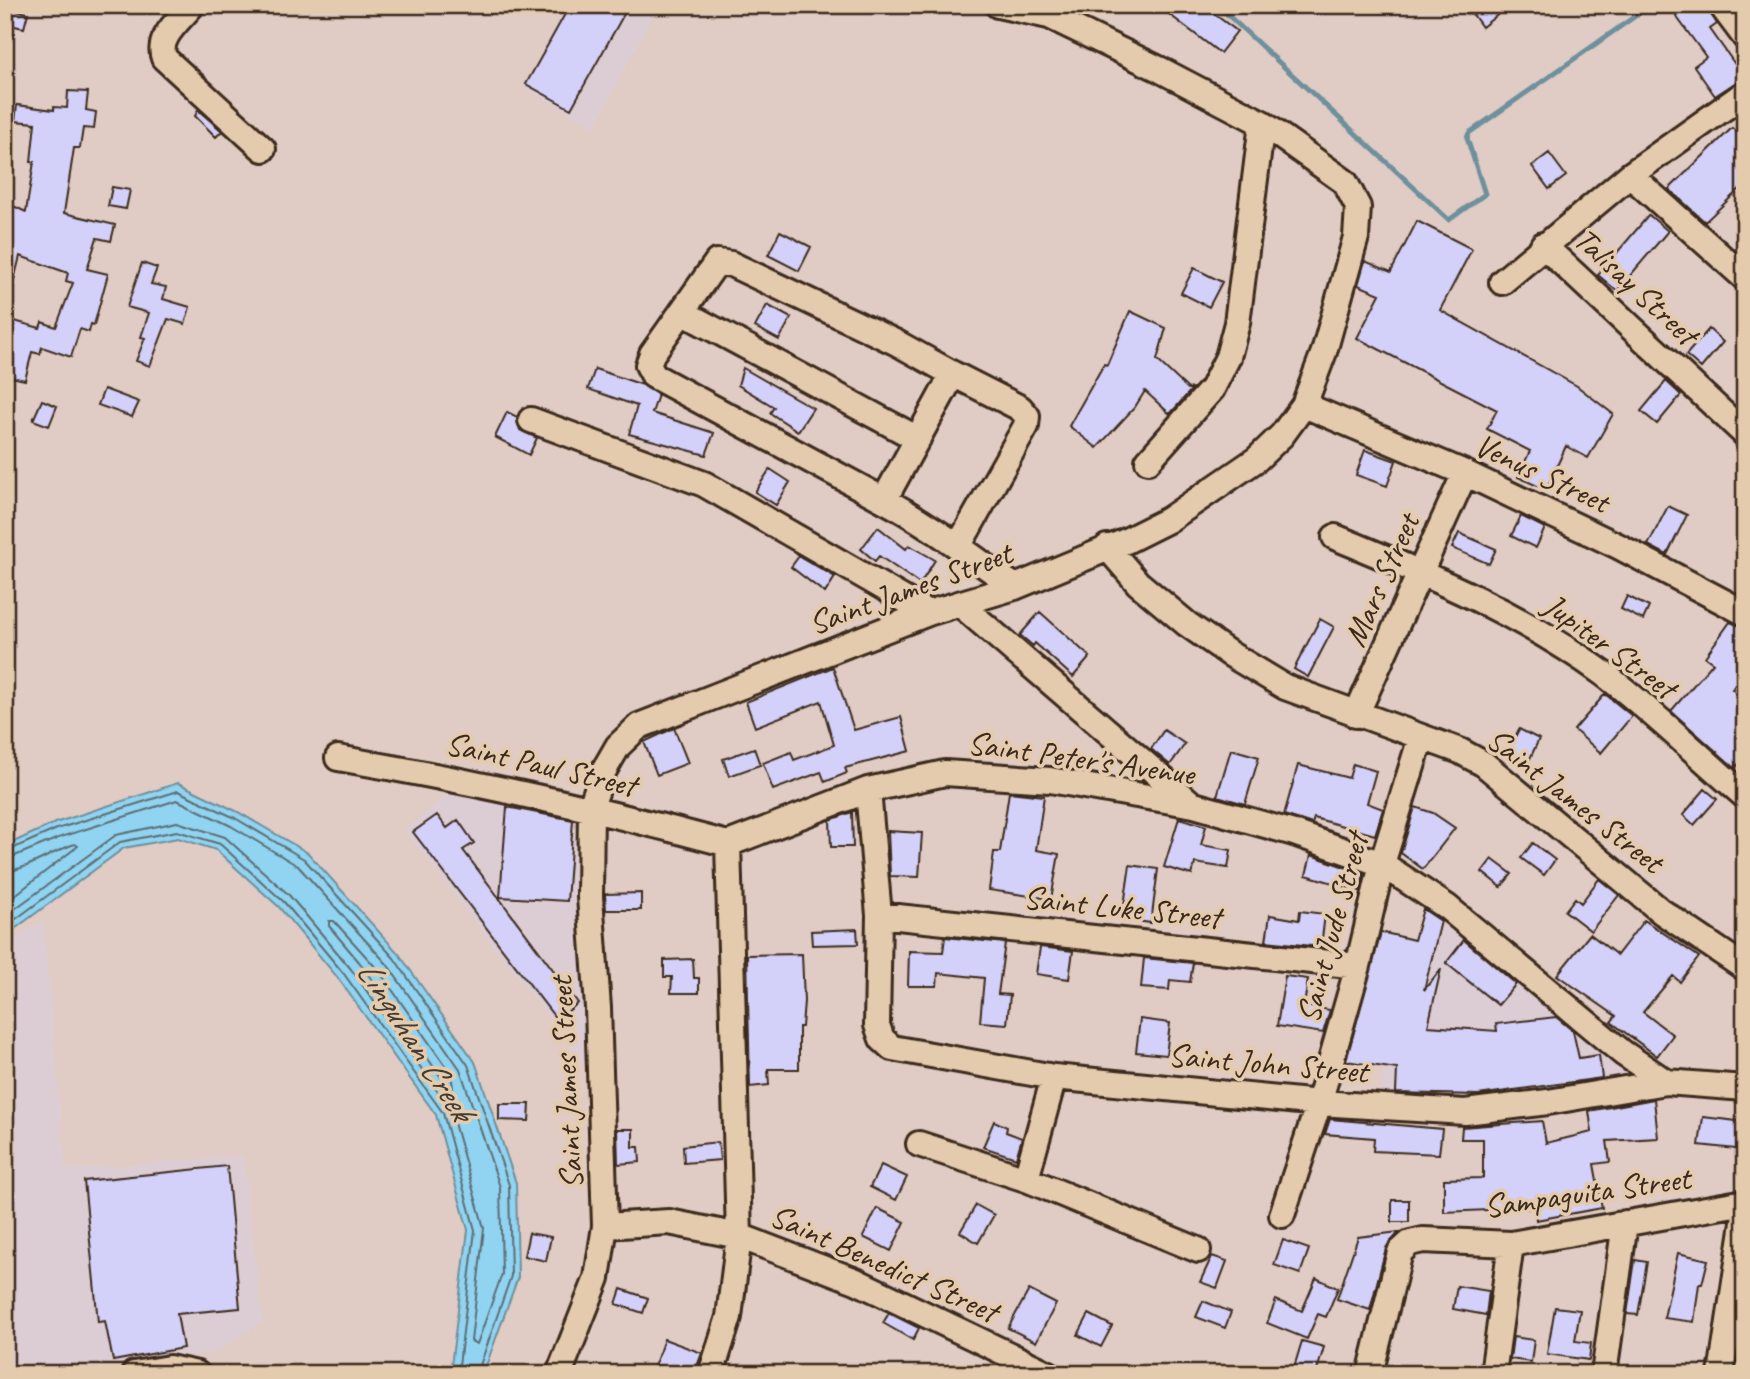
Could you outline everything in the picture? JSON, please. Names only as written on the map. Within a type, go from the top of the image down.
[{"type":"street","points":[[192,5],[163,41],[161,51],[164,58],[263,149]]},
{"type":"street","points":[[998,5],[1049,16],[1122,50],[1262,123],[1345,182],[1355,197],[1358,222],[1352,254],[1324,352],[1304,405],[1282,435],[1257,459],[1168,520],[1107,547]]},
{"type":"street","points":[[1721,5],[1745,37]]},
{"type":"street","points":[[1502,282],[1630,175],[1745,93]]},
{"type":"street","points":[[1148,461],[1212,389],[1228,357],[1237,323],[1262,123]]},
{"type":"street","points":[[1630,175],[1745,278]]},
{"type":"street","name":"Talisay Street","points":[[1543,245],[1745,434]]},
{"type":"street","points":[[959,545],[1027,426],[1027,416],[1020,408],[897,343],[723,260],[718,262],[652,355],[648,365],[654,376],[884,500],[959,545],[1015,587]]},
{"type":"street","points":[[682,312],[918,439]]},
{"type":"street","points":[[884,500],[953,374]]},
{"type":"street","name":"Venus Street","points":[[1304,405],[1465,473],[1618,546],[1745,613]]},
{"type":"street","points":[[531,420],[705,484],[928,612]]},
{"type":"street","name":"Mars Street","points":[[1356,715],[1465,473]]},
{"type":"street","name":"Jupiter Street","points":[[1335,537],[1421,573],[1517,619],[1604,674],[1745,796]]},
{"type":"street","name":"Saint James Street","points":[[558,1374],[597,1278],[605,1226],[598,1008],[590,897],[591,807],[603,772],[618,747],[639,726],[928,612],[961,605],[1015,587],[1107,547],[1138,583],[1230,654],[1285,687],[1460,751],[1484,764],[1662,912],[1745,968]]},
{"type":"street","points":[[961,605],[1194,805]]},
{"type":"street","name":"Saint Jude Street","points":[[1282,1215],[1319,1103],[1358,966],[1382,864],[1421,737]]},
{"type":"street","name":"Saint Paul Street","points":[[338,758],[403,767],[591,807],[728,844]]},
{"type":"street","name":"Saint Peter's Avenue","points":[[728,844],[868,790],[945,773],[1050,780],[1194,805],[1294,833],[1382,864],[1447,907],[1623,1054],[1666,1082],[1745,1088]]},
{"type":"street","points":[[868,790],[879,915]]},
{"type":"street","points":[[717,1372],[729,1317],[739,1236],[728,844]]},
{"type":"street","name":"Saint Luke Street","points":[[879,915],[1358,966]]},
{"type":"street","name":"Saint John Street","points":[[879,915],[877,1025],[882,1039],[892,1048],[1054,1077],[1319,1103],[1465,1112],[1548,1102],[1666,1082]]},
{"type":"street","points":[[1027,1180],[1054,1077]]},
{"type":"street","points":[[919,1144],[1027,1180],[1198,1250]]},
{"type":"street","name":"Sampaguita Street","points":[[1370,1374],[1401,1252],[1410,1243],[1423,1240],[1511,1244],[1745,1202]]},
{"type":"street","points":[[1721,1374],[1745,1216]]},
{"type":"street","name":"Saint Benedict Street","points":[[605,1226],[669,1222],[739,1236],[856,1281],[1049,1374]]},
{"type":"street","points":[[1604,1374],[1625,1223]]},
{"type":"street","points":[[1493,1374],[1511,1244]]},
{"type":"street","points":[[134,1374],[169,1368],[197,1374]]},
{"type":"shaded area","points":[[568,5],[658,5],[595,127],[523,87]]},
{"type":"shaded area","points":[[457,787],[587,811],[582,909],[585,1065],[404,830]]},
{"type":"shaded area","points":[[1445,917],[1627,1062],[1621,1086],[1485,1102],[1380,1096],[1411,935],[1439,941]]},
{"type":"shaded area","points":[[43,921],[66,1170],[243,1155],[263,1321],[218,1352],[31,1374],[5,1374],[5,945]]},
{"type":"green space","points":[[1731,1333],[1745,1335],[1745,1374],[1722,1374]]},
{"type":"water","name":"Linguhan Creek","points":[[178,783],[238,812],[308,853],[399,954],[475,1062],[516,1183],[518,1277],[483,1374],[450,1374],[468,1230],[436,1115],[338,978],[279,907],[216,850],[178,838],[124,848],[5,936],[5,846],[55,823]]},
{"type":"building","points":[[570,5],[629,5],[571,109],[526,84]]},
{"type":"building","points":[[1157,5],[1202,5],[1237,31],[1220,53]]},
{"type":"building","points":[[1466,5],[1510,5],[1482,27]]},
{"type":"building","points":[[1691,5],[1706,5],[1717,24],[1710,29],[1744,77],[1715,96],[1694,66],[1706,57],[1676,16]]},
{"type":"building","points":[[9,9],[28,13],[24,28],[5,24]]},
{"type":"building","points":[[68,91],[88,92],[86,110],[96,112],[94,129],[83,128],[80,148],[74,148],[64,213],[115,225],[111,241],[97,238],[87,269],[108,274],[94,325],[91,324],[89,332],[80,329],[71,357],[42,347],[40,354],[32,352],[25,380],[7,376],[11,358],[5,356],[7,319],[40,328],[42,322],[56,327],[73,283],[66,281],[68,273],[20,256],[11,292],[5,292],[5,202],[26,212],[34,162],[31,162],[35,123],[15,121],[17,105],[54,110],[54,107],[67,108]]},
{"type":"building","points":[[198,110],[222,131],[216,137],[195,116]]},
{"type":"building","points":[[1732,128],[1745,140],[1745,184],[1705,222],[1669,189]]},
{"type":"building","points":[[1549,153],[1566,176],[1549,189],[1532,166]]},
{"type":"building","points":[[112,187],[130,190],[126,209],[108,206]]},
{"type":"building","points":[[1649,215],[1668,231],[1617,291],[1598,275]]},
{"type":"building","points":[[1417,221],[1472,249],[1440,310],[1577,386],[1613,414],[1588,458],[1566,446],[1546,490],[1518,477],[1530,451],[1487,429],[1497,410],[1357,338],[1380,294],[1358,285],[1365,261],[1391,272]]},
{"type":"building","points":[[780,231],[811,247],[799,271],[768,255]]},
{"type":"building","points":[[142,263],[157,268],[151,284],[166,287],[163,299],[190,307],[185,324],[168,319],[150,366],[136,361],[145,338],[141,337],[149,313],[127,307]]},
{"type":"building","points":[[1194,268],[1222,282],[1209,307],[1181,293]]},
{"type":"building","points":[[767,305],[791,318],[779,340],[755,327]]},
{"type":"building","points":[[1130,311],[1166,328],[1157,360],[1188,389],[1193,388],[1170,414],[1145,391],[1135,407],[1097,448],[1069,426],[1104,364],[1107,365]]},
{"type":"building","points":[[1709,329],[1723,342],[1701,368],[1686,355]]},
{"type":"building","points":[[743,368],[813,408],[798,431],[770,413],[774,407],[738,385]]},
{"type":"building","points":[[595,369],[643,385],[658,395],[652,413],[714,433],[706,455],[629,434],[637,406],[588,389]]},
{"type":"building","points":[[1666,381],[1681,395],[1657,424],[1641,411]]},
{"type":"building","points":[[104,389],[139,402],[132,417],[98,405]]},
{"type":"building","points":[[42,400],[57,406],[49,426],[33,420]]},
{"type":"building","points":[[507,412],[517,417],[520,430],[537,438],[529,455],[495,437]]},
{"type":"building","points":[[1365,450],[1396,461],[1387,486],[1356,475]]},
{"type":"building","points":[[770,469],[790,482],[776,505],[755,492]]},
{"type":"building","points":[[1668,506],[1687,515],[1667,555],[1648,545]]},
{"type":"building","points":[[1521,516],[1545,528],[1536,548],[1511,536]]},
{"type":"building","points":[[878,527],[906,549],[909,545],[935,560],[920,584],[879,556],[875,561],[861,549]]},
{"type":"building","points":[[1459,533],[1496,549],[1489,564],[1452,548]]},
{"type":"building","points":[[799,556],[835,577],[825,593],[791,567]]},
{"type":"building","points":[[1627,596],[1649,607],[1643,620],[1621,609]]},
{"type":"building","points":[[1040,612],[1090,657],[1073,677],[1035,643],[1033,646],[1020,635]]},
{"type":"building","points":[[1320,619],[1334,627],[1308,677],[1294,669]]},
{"type":"building","points":[[1730,622],[1745,628],[1745,672],[1732,689],[1745,700],[1745,757],[1735,768],[1671,711],[1713,663],[1705,657]]},
{"type":"building","points":[[833,667],[854,730],[901,717],[910,751],[845,768],[847,773],[825,782],[821,772],[773,790],[763,763],[791,752],[794,760],[834,745],[821,701],[755,727],[746,702]]},
{"type":"building","points":[[1605,694],[1632,716],[1601,753],[1574,730]]},
{"type":"building","points":[[674,728],[688,763],[657,775],[644,742]]},
{"type":"building","points":[[1519,729],[1539,739],[1528,763],[1507,753]]},
{"type":"building","points":[[1164,730],[1185,744],[1170,765],[1151,749]]},
{"type":"building","points":[[754,748],[760,765],[729,776],[723,759]]},
{"type":"building","points":[[1231,749],[1259,757],[1245,804],[1217,796]]},
{"type":"building","points":[[1353,764],[1376,771],[1367,803],[1383,809],[1375,835],[1314,818],[1312,824],[1284,815],[1298,765],[1349,778]]},
{"type":"building","points":[[1705,789],[1717,799],[1694,825],[1683,815]]},
{"type":"building","points":[[1009,792],[1044,796],[1036,850],[1059,854],[1051,899],[989,890],[994,852],[1000,852]]},
{"type":"building","points":[[507,807],[573,820],[567,901],[500,897]]},
{"type":"building","points":[[1415,807],[1433,813],[1455,828],[1423,869],[1401,853]]},
{"type":"building","points":[[852,812],[853,847],[831,847],[830,820]]},
{"type":"building","points":[[437,815],[447,828],[458,820],[474,843],[463,850],[578,1003],[557,1020],[413,832]]},
{"type":"building","points":[[1179,818],[1206,826],[1201,845],[1231,850],[1228,868],[1195,863],[1192,875],[1164,867]]},
{"type":"building","points":[[888,831],[922,833],[919,877],[890,876]]},
{"type":"building","points":[[1533,843],[1555,860],[1544,875],[1521,858]]},
{"type":"building","points":[[1311,855],[1364,874],[1360,891],[1306,875]]},
{"type":"building","points":[[1492,859],[1512,874],[1501,887],[1482,872]]},
{"type":"building","points":[[1130,865],[1158,869],[1151,923],[1122,919]]},
{"type":"building","points":[[1599,879],[1619,895],[1591,931],[1565,911],[1575,898],[1581,903]]},
{"type":"building","points":[[641,893],[641,910],[606,910],[605,894]]},
{"type":"building","points":[[1423,909],[1441,921],[1424,990],[1441,969],[1428,1026],[1497,1031],[1496,1024],[1556,1017],[1573,1031],[1579,1058],[1599,1055],[1602,1078],[1478,1095],[1396,1093],[1397,1069],[1346,1061],[1381,932],[1414,940]]},
{"type":"building","points":[[1300,911],[1325,914],[1321,947],[1266,941],[1270,915],[1299,920]]},
{"type":"building","points":[[1644,920],[1699,957],[1680,982],[1673,976],[1643,1012],[1673,1035],[1657,1056],[1611,1022],[1616,1016],[1557,975],[1590,934],[1617,955]]},
{"type":"building","points":[[857,929],[858,944],[812,945],[811,931]]},
{"type":"building","points":[[945,937],[1005,943],[998,994],[1010,995],[1007,1024],[980,1022],[984,978],[938,973],[937,986],[908,986],[909,951],[943,952]]},
{"type":"building","points":[[1464,940],[1516,984],[1498,1005],[1446,963]]},
{"type":"building","points":[[1040,947],[1073,951],[1069,979],[1036,974]]},
{"type":"building","points":[[802,954],[804,1001],[802,1027],[799,1027],[799,1069],[768,1069],[769,1085],[750,1087],[747,955]]},
{"type":"building","points":[[1144,958],[1193,963],[1190,982],[1170,980],[1169,990],[1141,988]]},
{"type":"building","points":[[693,959],[694,978],[699,978],[699,993],[671,993],[672,977],[664,977],[664,960]]},
{"type":"building","points":[[1285,976],[1308,979],[1304,1006],[1330,1010],[1323,1033],[1277,1026]]},
{"type":"building","points":[[1140,1019],[1170,1023],[1166,1055],[1136,1052]]},
{"type":"building","points":[[1654,1099],[1658,1138],[1607,1141],[1610,1162],[1594,1164],[1602,1208],[1536,1220],[1535,1208],[1444,1212],[1444,1179],[1483,1178],[1483,1139],[1461,1139],[1462,1127],[1542,1121],[1546,1143],[1592,1132],[1589,1111]]},
{"type":"building","points":[[499,1104],[530,1104],[529,1121],[499,1120]]},
{"type":"building","points":[[1703,1117],[1745,1122],[1745,1150],[1699,1145]]},
{"type":"building","points":[[1330,1119],[1442,1129],[1439,1154],[1373,1151],[1374,1138],[1325,1134]]},
{"type":"building","points":[[994,1121],[1007,1127],[1006,1132],[1022,1138],[1016,1158],[983,1147]]},
{"type":"building","points":[[617,1129],[633,1129],[633,1147],[639,1147],[640,1162],[618,1164]]},
{"type":"building","points":[[718,1142],[720,1160],[684,1163],[683,1146]]},
{"type":"building","points":[[881,1165],[907,1177],[896,1200],[870,1187]]},
{"type":"building","points":[[227,1166],[240,1308],[177,1314],[183,1348],[113,1361],[105,1321],[98,1322],[84,1181]]},
{"type":"building","points":[[1392,1200],[1409,1200],[1409,1222],[1392,1222]]},
{"type":"building","points":[[976,1205],[994,1215],[978,1243],[960,1232]]},
{"type":"building","points":[[877,1208],[905,1222],[891,1251],[863,1237]]},
{"type":"building","points":[[1399,1232],[1386,1248],[1370,1310],[1337,1299],[1358,1237]]},
{"type":"building","points":[[529,1233],[551,1237],[546,1261],[524,1256]]},
{"type":"building","points":[[1283,1240],[1309,1249],[1300,1274],[1274,1265]]},
{"type":"building","points":[[1678,1253],[1708,1260],[1702,1284],[1699,1284],[1694,1322],[1664,1318]]},
{"type":"building","points":[[1212,1256],[1227,1261],[1217,1288],[1200,1282]]},
{"type":"building","points":[[1635,1260],[1647,1262],[1638,1315],[1627,1314]]},
{"type":"building","points":[[1316,1278],[1338,1288],[1326,1317],[1318,1314],[1307,1339],[1267,1323],[1276,1300],[1302,1311]]},
{"type":"building","points":[[1457,1286],[1489,1291],[1486,1315],[1453,1309]]},
{"type":"building","points":[[621,1289],[648,1298],[643,1313],[616,1304]]},
{"type":"building","points":[[1029,1290],[1056,1304],[1036,1342],[1008,1328]]},
{"type":"building","points":[[1203,1301],[1231,1312],[1225,1328],[1196,1317]]},
{"type":"building","points":[[1555,1307],[1580,1310],[1575,1341],[1591,1343],[1589,1360],[1547,1354]]},
{"type":"building","points":[[889,1313],[919,1328],[913,1340],[883,1323]]},
{"type":"building","points":[[1089,1314],[1112,1326],[1101,1347],[1078,1335]]},
{"type":"building","points":[[1513,1337],[1534,1340],[1531,1362],[1510,1359]]},
{"type":"building","points":[[664,1339],[702,1353],[694,1374],[664,1374],[653,1370]]},
{"type":"building","points":[[1302,1341],[1324,1347],[1316,1374],[1292,1374]]},
{"type":"waterway","points":[[1217,5],[1449,220],[1485,194],[1467,138],[1469,133],[1651,5]]}]
